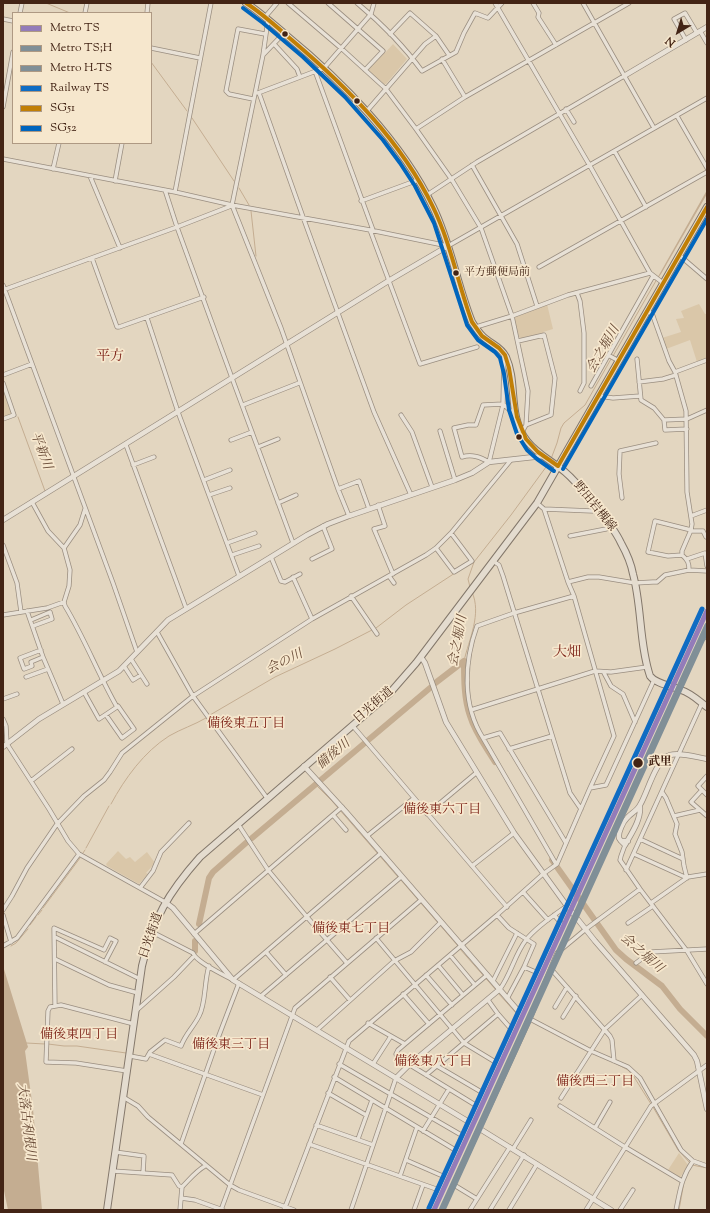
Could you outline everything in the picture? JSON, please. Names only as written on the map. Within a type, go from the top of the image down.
[{"type":"main road","points":[[249,4],[324,68],[395,145],[427,195],[440,223],[471,319],[475,327],[486,339],[496,345],[504,354]]},
{"type":"main road","name":"日光街道","points":[[107,1210],[140,979],[147,945],[165,902],[172,891],[200,857],[237,823],[392,690],[421,657],[537,503],[599,396],[617,360],[648,310],[661,282],[679,255],[707,207]]},
{"type":"main road","name":"野田岩槻線","points":[[504,354],[509,369],[516,416],[522,432],[531,446],[558,466],[577,484],[611,526],[621,542],[631,566],[635,583],[647,667],[650,676],[654,680]]},
{"type":"main road","points":[[654,680],[683,690],[707,707]]},
{"type":"street","points":[[175,192],[211,3]]},
{"type":"street","points":[[277,3],[266,19],[263,55],[257,93],[253,99],[232,205],[278,322],[299,383],[349,516]]},
{"type":"street","points":[[288,3],[386,89],[452,180],[481,228],[512,316],[518,341],[528,391],[526,425],[522,432]]},
{"type":"street","points":[[328,3],[383,51],[366,70]]},
{"type":"street","points":[[357,3],[371,14],[413,59],[422,71],[456,52],[464,33],[476,13],[488,18],[502,3]]},
{"type":"street","points":[[257,93],[324,68],[371,14],[374,3]]},
{"type":"street","points":[[495,3],[652,275],[661,282]]},
{"type":"street","points":[[533,3],[539,13],[538,17],[556,45]]},
{"type":"street","points":[[583,3],[654,128]]},
{"type":"street","points":[[416,129],[465,97],[629,3]]},
{"type":"street","points":[[390,34],[410,12],[436,36],[449,55]]},
{"type":"street","points":[[686,40],[674,19],[685,13],[707,43]]},
{"type":"street","points":[[427,195],[452,180],[472,165],[559,112],[707,27]]},
{"type":"street","points":[[253,99],[229,94],[226,91],[238,29],[265,34]]},
{"type":"street","points":[[263,55],[284,33]]},
{"type":"street","points":[[366,112],[425,44],[436,36]]},
{"type":"street","points":[[274,44],[297,69],[300,77]]},
{"type":"street","points":[[152,48],[200,58]]},
{"type":"street","points":[[3,107],[12,58]]},
{"type":"street","points":[[442,60],[465,97]]},
{"type":"street","points":[[315,72],[420,364],[477,347]]},
{"type":"street","points":[[257,93],[374,412],[411,495]]},
{"type":"street","points":[[3,520],[390,280],[707,98]]},
{"type":"street","points":[[566,109],[574,122]]},
{"type":"street","points":[[677,116],[707,168]]},
{"type":"street","points":[[53,169],[59,144]]},
{"type":"street","points":[[115,180],[122,144]]},
{"type":"street","points":[[615,152],[646,207]]},
{"type":"street","points":[[3,159],[175,192],[232,205],[303,217],[448,246]]},
{"type":"street","points":[[472,165],[517,244],[537,306]]},
{"type":"street","points":[[539,267],[707,172]]},
{"type":"street","points":[[90,176],[120,248]]},
{"type":"street","points":[[362,201],[418,180]]},
{"type":"street","points":[[165,190],[293,543]]},
{"type":"street","points":[[137,652],[86,508],[4,288],[178,227],[232,205]]},
{"type":"street","points":[[679,255],[707,279]]},
{"type":"street","points":[[92,258],[117,327],[147,318],[204,297]]},
{"type":"street","points":[[475,327],[512,316],[577,293],[652,275]]},
{"type":"street","points":[[591,386],[609,356],[652,275]]},
{"type":"street","points":[[577,293],[580,301],[584,334],[584,382],[580,391]]},
{"type":"street","points":[[648,310],[653,316],[684,401],[687,429],[687,492],[692,524],[691,531],[682,551],[682,555]]},
{"type":"street","points":[[147,318],[178,412],[239,576]]},
{"type":"street","points":[[518,341],[544,335],[556,378],[552,415],[526,425]]},
{"type":"street","points":[[488,462],[503,404],[504,354]]},
{"type":"street","points":[[609,356],[617,360]]},
{"type":"street","points":[[637,359],[641,400],[654,408],[664,420],[665,430],[687,429]]},
{"type":"street","points":[[639,382],[663,379],[707,360]]},
{"type":"street","points":[[3,375],[32,364]]},
{"type":"street","points":[[3,383],[14,415],[3,419]]},
{"type":"street","points":[[243,405],[299,383]]},
{"type":"street","points":[[599,396],[613,398],[640,396]]},
{"type":"street","points":[[488,462],[482,458],[469,455],[462,457],[454,428],[476,425],[483,405],[503,404],[516,416]]},
{"type":"street","points":[[664,420],[686,419],[707,410]]},
{"type":"street","points":[[401,415],[412,432],[432,487]]},
{"type":"street","points":[[440,431],[455,480]]},
{"type":"street","points":[[230,440],[252,432]]},
{"type":"street","points":[[258,446],[278,439]]},
{"type":"street","points":[[622,498],[619,474],[620,451],[656,443]]},
{"type":"street","points":[[126,445],[186,608]]},
{"type":"street","points":[[133,465],[154,457]]},
{"type":"street","points":[[5,746],[27,727],[119,671],[168,620],[323,526],[378,505],[455,480],[472,473],[488,462],[548,459]]},
{"type":"street","points":[[3,910],[27,868],[57,824],[84,796],[104,780],[122,752],[193,696],[312,618],[391,575],[436,548],[451,533],[511,460]]},
{"type":"street","points":[[204,480],[230,470]]},
{"type":"street","points":[[338,489],[359,481],[369,509]]},
{"type":"street","points":[[209,495],[230,488]]},
{"type":"street","points":[[278,502],[296,495]]},
{"type":"street","points":[[32,502],[48,531],[64,548],[70,570],[64,602],[116,707],[118,706],[134,729],[122,738],[106,715]]},
{"type":"street","points":[[285,1209],[345,1047],[349,1041],[368,1023],[461,946],[543,874],[556,865],[614,736],[574,596],[544,509],[537,503]]},
{"type":"street","points":[[378,505],[385,526],[374,529],[394,582]]},
{"type":"street","points":[[64,548],[80,525],[86,508]]},
{"type":"street","points":[[544,509],[592,511],[596,508]]},
{"type":"street","points":[[691,516],[707,510]]},
{"type":"street","points":[[689,570],[689,563],[682,555],[668,556],[648,552],[655,521],[691,531],[703,530],[706,538]]},
{"type":"street","points":[[312,559],[332,549],[323,526]]},
{"type":"street","points":[[570,536],[606,530],[611,526]]},
{"type":"street","points":[[227,543],[255,533]]},
{"type":"street","points":[[436,548],[454,572],[472,561],[451,533]]},
{"type":"street","points":[[3,546],[17,583],[21,612]]},
{"type":"street","points":[[232,556],[259,546]]},
{"type":"street","points":[[687,559],[705,553],[707,566]]},
{"type":"street","points":[[271,557],[281,580],[285,582],[300,574]]},
{"type":"street","points":[[493,561],[499,565],[503,576],[570,793],[581,809]]},
{"type":"street","points":[[568,582],[588,577],[599,577],[635,583],[657,582],[665,576],[689,570],[707,571]]},
{"type":"street","points":[[293,577],[312,618]]},
{"type":"street","points":[[351,596],[377,634]]},
{"type":"street","points":[[556,865],[477,728],[471,710],[467,680],[470,649],[477,626],[514,613],[574,596]]},
{"type":"street","points":[[3,615],[47,608],[64,602]]},
{"type":"street","points":[[27,611],[43,657],[63,704]]},
{"type":"street","points":[[31,620],[50,612],[52,619],[32,626]]},
{"type":"street","points":[[157,632],[193,696],[267,798]]},
{"type":"street","points":[[707,632],[707,638]]},
{"type":"street","points":[[41,650],[20,658],[24,669],[32,666],[31,662],[43,657]]},
{"type":"street","points":[[421,657],[426,663],[438,703],[446,722],[514,833],[567,906],[694,1054],[697,1061],[698,1072],[707,1108]]},
{"type":"street","points":[[131,659],[147,684]]},
{"type":"street","points":[[124,666],[133,680],[141,675]]},
{"type":"street","points":[[471,710],[595,671],[604,673],[647,667]]},
{"type":"street","points":[[26,677],[48,669]]},
{"type":"street","points":[[604,673],[611,686],[623,694],[635,722]]},
{"type":"street","points":[[590,788],[606,785],[654,680]]},
{"type":"street","points":[[84,692],[99,719],[116,707]]},
{"type":"street","points":[[3,699],[17,694]]},
{"type":"street","points":[[626,870],[702,703]]},
{"type":"street","points":[[3,719],[6,726],[5,746],[31,781],[68,841],[81,855],[165,902],[173,908],[234,980]]},
{"type":"street","points":[[352,725],[507,906]]},
{"type":"street","points":[[484,738],[500,733],[566,844]]},
{"type":"street","points":[[509,749],[552,736]]},
{"type":"street","points":[[31,781],[72,749]]},
{"type":"street","points":[[707,759],[679,754],[669,755],[660,763],[640,807],[639,818],[620,859],[640,889],[688,950],[707,984]]},
{"type":"street","points":[[304,766],[367,836],[520,1013]]},
{"type":"street","points":[[427,814],[476,772]]},
{"type":"street","points":[[707,776],[698,786],[707,795]]},
{"type":"street","points":[[702,790],[692,802],[707,816]]},
{"type":"street","points":[[662,792],[674,816],[677,826],[676,834],[682,852],[687,878]]},
{"type":"street","points":[[367,836],[414,798]]},
{"type":"street","points":[[627,843],[621,841],[618,835],[624,822],[640,807]]},
{"type":"street","points":[[194,934],[342,808]]},
{"type":"street","points":[[674,816],[700,810]]},
{"type":"street","points":[[333,815],[346,830]]},
{"type":"street","points":[[140,888],[153,871],[161,852],[188,823]]},
{"type":"street","points":[[237,823],[268,870],[347,963]]},
{"type":"street","points":[[472,866],[514,833]]},
{"type":"street","points":[[640,839],[683,859]]},
{"type":"street","points":[[234,980],[381,853]]},
{"type":"street","points":[[634,854],[687,878]]},
{"type":"street","points":[[3,946],[17,938],[81,855]]},
{"type":"street","points":[[628,923],[687,878],[707,874]]},
{"type":"street","points":[[261,996],[401,877]]},
{"type":"street","points":[[442,1210],[530,1019],[557,953],[586,929],[640,889]]},
{"type":"street","points":[[523,892],[548,920]]},
{"type":"street","points":[[181,1198],[195,1200],[222,1210],[295,1008],[421,900]]},
{"type":"street","points":[[351,1210],[396,1078],[409,1065],[453,1030],[500,989],[506,981],[527,939],[554,915],[567,906]]},
{"type":"street","points":[[3,915],[11,942]]},
{"type":"street","points":[[497,915],[509,928],[534,944],[508,998]]},
{"type":"street","points":[[430,1210],[561,923],[554,915]]},
{"type":"street","points":[[317,1030],[394,961],[411,952],[441,922]]},
{"type":"street","points":[[55,1006],[54,928],[110,953]]},
{"type":"street","points":[[152,932],[193,953],[194,956],[210,966],[470,1122]]},
{"type":"street","points":[[492,981],[517,933]]},
{"type":"street","points":[[55,937],[140,979]]},
{"type":"street","points":[[104,950],[110,938],[116,941],[105,962]]},
{"type":"street","points":[[376,938],[464,1043],[497,1063]]},
{"type":"street","points":[[636,963],[651,952],[707,949]]},
{"type":"street","points":[[266,952],[286,975]]},
{"type":"street","points":[[450,955],[475,985]]},
{"type":"street","points":[[136,1010],[174,977],[194,956]]},
{"type":"street","points":[[55,959],[109,985],[138,994]]},
{"type":"street","points":[[438,965],[463,995]]},
{"type":"street","points":[[130,1053],[146,1059],[150,1052],[165,1040],[181,1046],[185,1036],[200,1016],[206,976],[210,966]]},
{"type":"street","points":[[524,967],[538,973]]},
{"type":"street","points":[[551,969],[605,1029],[612,1040],[614,1061]]},
{"type":"street","points":[[426,975],[452,1005]]},
{"type":"street","points":[[477,1106],[409,1065],[397,1057],[396,1054],[405,1044],[487,975]]},
{"type":"street","points":[[330,977],[350,1000]]},
{"type":"street","points":[[181,1144],[239,983]]},
{"type":"street","points":[[555,1007],[567,987]]},
{"type":"street","points":[[403,994],[429,1024]]},
{"type":"street","points":[[561,1098],[605,1029],[642,995]]},
{"type":"street","points":[[563,1017],[576,996]]},
{"type":"street","points":[[488,1000],[512,1030]]},
{"type":"street","points":[[127,1071],[76,1063],[46,1062],[48,1011],[50,1007],[61,1005],[134,1024]]},
{"type":"street","points":[[426,1075],[498,1014]]},
{"type":"street","points":[[530,1019],[591,1051],[628,1067],[640,1078],[680,1150],[693,1162],[707,1166]]},
{"type":"street","points":[[368,1023],[405,1044]]},
{"type":"street","points":[[373,1064],[391,1036]]},
{"type":"street","points":[[149,1054],[263,1095]]},
{"type":"street","points":[[339,1064],[463,1136]]},
{"type":"street","points":[[586,1210],[651,1106],[707,1065]]},
{"type":"street","points":[[437,1066],[483,1093]]},
{"type":"street","points":[[334,1077],[457,1151]]},
{"type":"street","points":[[423,1131],[449,1089]]},
{"type":"street","points":[[328,1093],[366,1115]]},
{"type":"street","points":[[123,1097],[138,1106],[148,1117],[205,1166],[230,1185],[285,1209],[294,1210]]},
{"type":"street","points":[[358,1139],[372,1100]]},
{"type":"street","points":[[595,1128],[610,1102]]},
{"type":"street","points":[[560,1106],[682,1181]]},
{"type":"street","points":[[470,1210],[531,1120]]},
{"type":"street","points":[[316,1125],[373,1144]]},
{"type":"street","points":[[400,1176],[418,1127]]},
{"type":"street","points":[[480,1129],[524,1155],[610,1210]]},
{"type":"street","points":[[309,1144],[439,1190]]},
{"type":"street","points":[[115,1152],[144,1156],[143,1173]]},
{"type":"street","points":[[490,1210],[524,1155]]},
{"type":"street","points":[[406,1160],[445,1177]]},
{"type":"street","points":[[676,1210],[682,1181],[685,1173],[693,1162]]},
{"type":"street","points":[[509,1210],[537,1164]]},
{"type":"street","points":[[180,1210],[182,1187],[194,1176],[197,1170],[205,1166]]},
{"type":"street","points":[[113,1171],[172,1175],[179,1186],[182,1187]]},
{"type":"street","points":[[414,1210],[423,1185]]},
{"type":"street","points":[[454,1185],[477,1199]]},
{"type":"street","points":[[620,1210],[633,1190]]},
{"type":"shaded area","points":[[393,44],[407,59],[386,84],[384,84],[369,71],[369,69],[383,52],[385,53]]},
{"type":"shaded area","points":[[547,304],[553,329],[543,333],[521,338],[519,337],[514,318]]},
{"type":"shaded area","points":[[699,304],[705,314],[707,314],[707,359],[697,362],[690,340],[666,349],[662,338],[681,332],[676,319],[684,318],[681,311]]},
{"type":"shaded area","points":[[3,383],[14,415],[3,419]]},
{"type":"shaded area","points":[[118,851],[126,859],[130,857],[135,862],[147,852],[155,863],[139,884],[107,866],[106,864]]},
{"type":"shaded area","points":[[679,1153],[688,1165],[680,1178],[668,1170]]},
{"type":"water","points":[[707,190],[707,194],[655,282]]},
{"type":"water","name":"大落古利根川","points":[[3,966],[28,1047],[25,1051],[33,1109],[42,1210],[8,1210],[3,1186]]},
{"type":"waterway","points":[[46,3],[68,12]]},
{"type":"waterway","points":[[152,63],[187,111]]},
{"type":"waterway","points":[[192,118],[234,181]]},
{"type":"waterway","points":[[239,188],[249,205]]},
{"type":"waterway","points":[[251,211],[256,256]]},
{"type":"waterway","name":"会之堀川","points":[[613,356],[657,279]]},
{"type":"waterway","name":"会之堀川","points":[[551,459],[561,428],[564,423],[585,405],[611,359]]},
{"type":"waterway","name":"平新川","points":[[18,417],[45,491]]},
{"type":"waterway","name":"会之堀川","points":[[470,587],[468,579],[474,562],[549,463]]},
{"type":"waterway","name":"会之堀川","points":[[470,564],[474,562]]},
{"type":"waterway","name":"会の川","points":[[376,628],[406,605],[455,573]]},
{"type":"waterway","name":"会之堀川","points":[[464,661],[475,618],[475,600],[472,592]]},
{"type":"waterway","name":"会の川","points":[[210,715],[275,677],[372,630]]},
{"type":"waterway","name":"会之堀川","points":[[464,661],[465,696],[470,716],[478,734],[495,762]]},
{"type":"waterway","name":"備後川","points":[[434,684],[464,661]]},
{"type":"waterway","name":"備後川","points":[[252,838],[430,688]]},
{"type":"waterway","name":"会の川","points":[[111,804],[129,775],[151,750],[169,736],[206,718]]},
{"type":"waterway","points":[[316,785],[332,801],[398,877]]},
{"type":"waterway","name":"会の川","points":[[86,848],[109,806]]},
{"type":"waterway","name":"備後川","points":[[199,924],[209,878],[213,872],[247,842]]},
{"type":"waterway","name":"会の川","points":[[43,908],[80,858]]},
{"type":"waterway","name":"会之堀川","points":[[552,860],[616,950],[662,986],[680,1009],[707,1036]]},
{"type":"waterway","points":[[400,879],[458,946]]},
{"type":"waterway","name":"会の川","points":[[38,915],[42,910]]},
{"type":"waterway","name":"会の川","points":[[30,925],[36,917]]},
{"type":"waterway","name":"会の川","points":[[11,946],[16,943],[28,929]]},
{"type":"waterway","name":"備後川","points":[[195,941],[195,951]]},
{"type":"waterway","points":[[460,949],[496,990]]},
{"type":"waterway","points":[[498,993],[517,1014]]},
{"type":"waterway","points":[[26,1043],[45,1044]]},
{"type":"waterway","points":[[48,1044],[77,1046],[126,1053]]},
{"type":"waterway","points":[[615,1063],[628,1070],[651,1104]]},
{"type":"waterway","points":[[653,1107],[678,1150],[690,1163]]},
{"type":"waterway","points":[[692,1165],[707,1168]]},
{"type":"waterway","points":[[679,1210],[684,1182]]},
{"type":"metro line","name":"TS","points":[[434,1210],[707,611]]},
{"type":"metro line","name":"TS;H","points":[[441,1210],[707,625]]},
{"type":"metro line","name":"H-TS","points":[[443,1210],[707,630]]},
{"type":"rail line","name":"TS","points":[[429,1208],[702,609]]},
{"type":"transit line","name":"SG51","points":[[246,3],[270,21],[334,77],[372,117],[405,160],[433,207],[445,235],[472,322],[482,336],[499,348],[505,355],[509,368],[517,417],[526,439],[538,452],[558,466]]},
{"type":"transit line","name":"SG52","points":[[243,8],[303,57],[345,97],[383,140],[400,163],[415,186],[434,223],[467,325],[478,340],[495,352],[500,358],[504,374],[509,410],[517,434],[527,450],[554,471]]},
{"type":"transit line","name":"SG51","points":[[558,466],[707,207]]},
{"type":"transit line","name":"SG52","points":[[563,469],[707,219]]},
{"type":"place","name":"平方郵便局前","points":[[456,273]]},
{"type":"place","name":"武里","points":[[638,763]]},
{"type":"district","name":"平方","points":[[110,358]]},
{"type":"district","name":"大畑","points":[[567,654]]},
{"type":"district","name":"備後東五丁目","points":[[246,725]]},
{"type":"district","name":"備後東六丁目","points":[[442,811]]},
{"type":"district","name":"備後東七丁目","points":[[351,930]]},
{"type":"district","name":"備後東四丁目","points":[[79,1036]]},
{"type":"district","name":"備後東三丁目","points":[[231,1046]]},
{"type":"district","name":"備後東八丁目","points":[[433,1063]]},
{"type":"district","name":"備後西三丁目","points":[[595,1083]]}]
